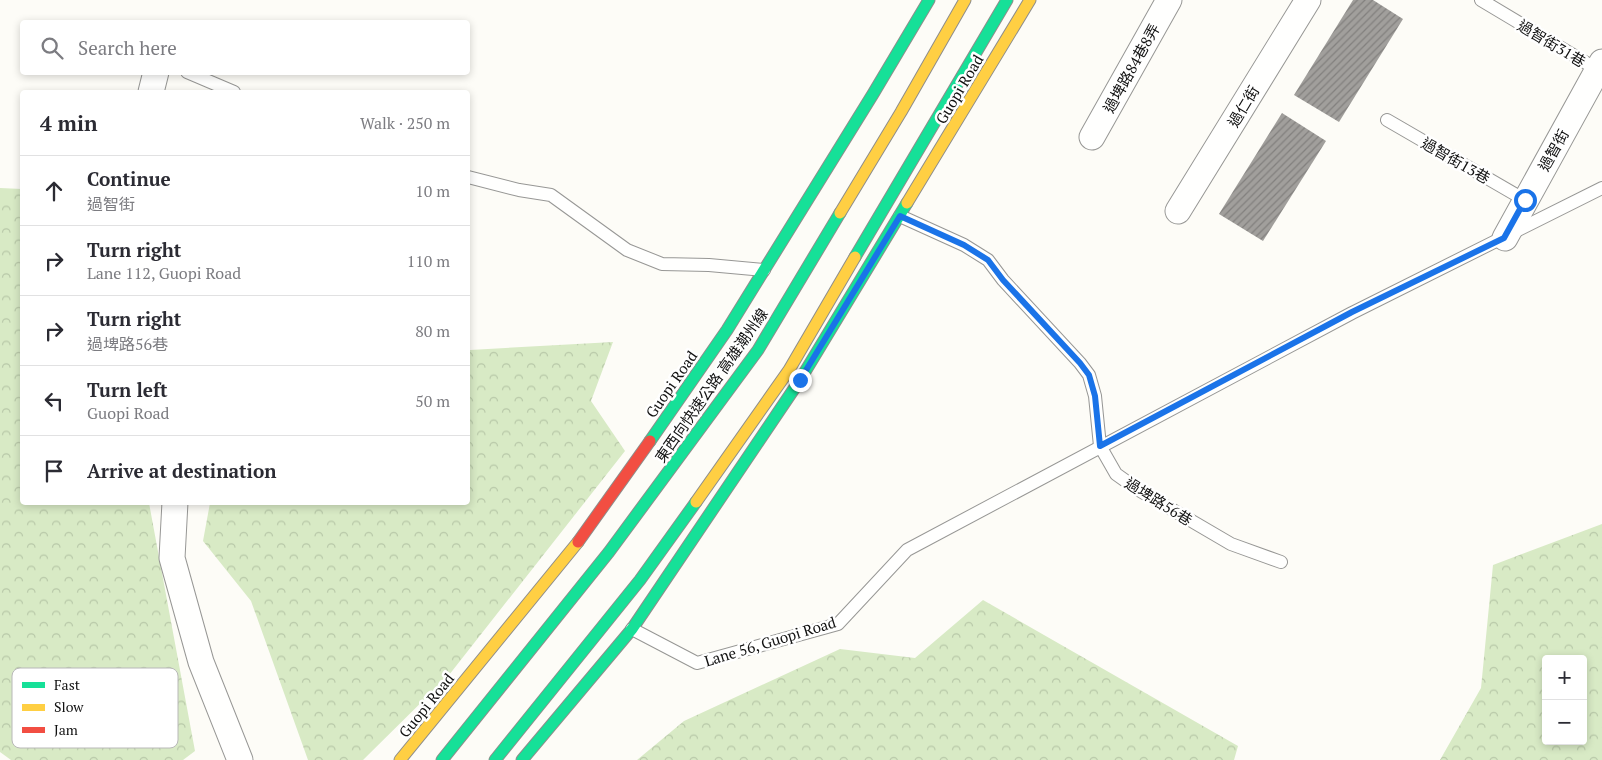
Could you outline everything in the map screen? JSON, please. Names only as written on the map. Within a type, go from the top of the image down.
[{"type":"main road","name":"Guopi Road","points":[[400,760],[584,535],[727,330],[929,0]]},
{"type":"main road","name":"東西向快速公路 高雄潮州線","points":[[442,760],[609,552],[758,350],[901,112],[965,0]]},
{"type":"main road","points":[[495,760],[640,580],[789,370],[1006,0]]},
{"type":"main road","name":"Guopi Road","points":[[522,760],[632,629],[800,380],[1030,0]]},
{"type":"street","name":"過埤路84巷8弄","points":[[1092,137],[1169,0]]},
{"type":"street","name":"過仁街","points":[[1178,211],[1308,0]]},
{"type":"street","name":"過智街","points":[[1504,238],[1600,66]]},
{"type":"street","points":[[152,90],[155,75]]},
{"type":"street","points":[[175,505],[172,558],[201,662],[240,760]]},
{"type":"lane","name":"過智街31巷","points":[[1481,0],[1600,66]]},
{"type":"lane","points":[[194,75],[229,90]]},
{"type":"lane","name":"過智街13巷","points":[[1387,120],[1525,200]]},
{"type":"lane","points":[[470,178],[519,190],[552,195],[627,250],[662,264],[709,265],[764,270]]},
{"type":"lane","name":"Lane 56, Guopi Road","points":[[632,629],[697,663],[838,624],[907,550],[1352,312],[1602,188]]},
{"type":"lane","name":"過埤路56巷","points":[[900,216],[964,245],[988,260],[1003,280],[1080,363],[1089,375],[1095,396],[1100,446],[1116,474],[1137,489],[1231,544],[1281,562]]},
{"type":"green space","points":[[0,188],[20,189],[20,505],[149,505],[195,751],[183,760],[11,760],[0,752]]},
{"type":"green space","points":[[613,342],[591,401],[625,451],[449,675],[363,760],[308,760],[251,601],[203,541],[210,505],[470,505],[470,350]]},
{"type":"green space","points":[[1602,524],[1602,760],[1440,760],[1481,688],[1493,565]]},
{"type":"green space","points":[[983,600],[1238,746],[1234,760],[637,760],[684,721],[840,649],[915,658]]},
{"type":"building","points":[[1353,0],[1373,0],[1403,19],[1339,122],[1294,95]]},
{"type":"building","points":[[1282,113],[1326,141],[1263,241],[1219,214]]},
{"type":"traffic: fast","points":[[650,441],[727,330],[929,0]]},
{"type":"traffic: fast","points":[[855,257],[1007,0]]},
{"type":"traffic: fast","points":[[522,760],[632,629],[800,380],[907,203]]},
{"type":"traffic: fast","points":[[442,760],[609,552],[758,350],[840,213]]},
{"type":"traffic: fast","points":[[495,760],[640,580],[696,502]]},
{"type":"traffic: slow","points":[[840,213],[965,0]]},
{"type":"traffic: slow","points":[[907,203],[1030,0]]},
{"type":"traffic: slow","points":[[696,502],[789,370],[855,257]]},
{"type":"traffic: slow","points":[[400,760],[578,542]]},
{"type":"traffic: jam","points":[[578,542],[650,441]]},
{"type":"route","points":[[800,380],[900,216],[964,245],[988,260],[1003,280],[1080,363],[1089,375],[1095,396],[1100,446],[1352,312],[1504,238],[1525,200]]}]
